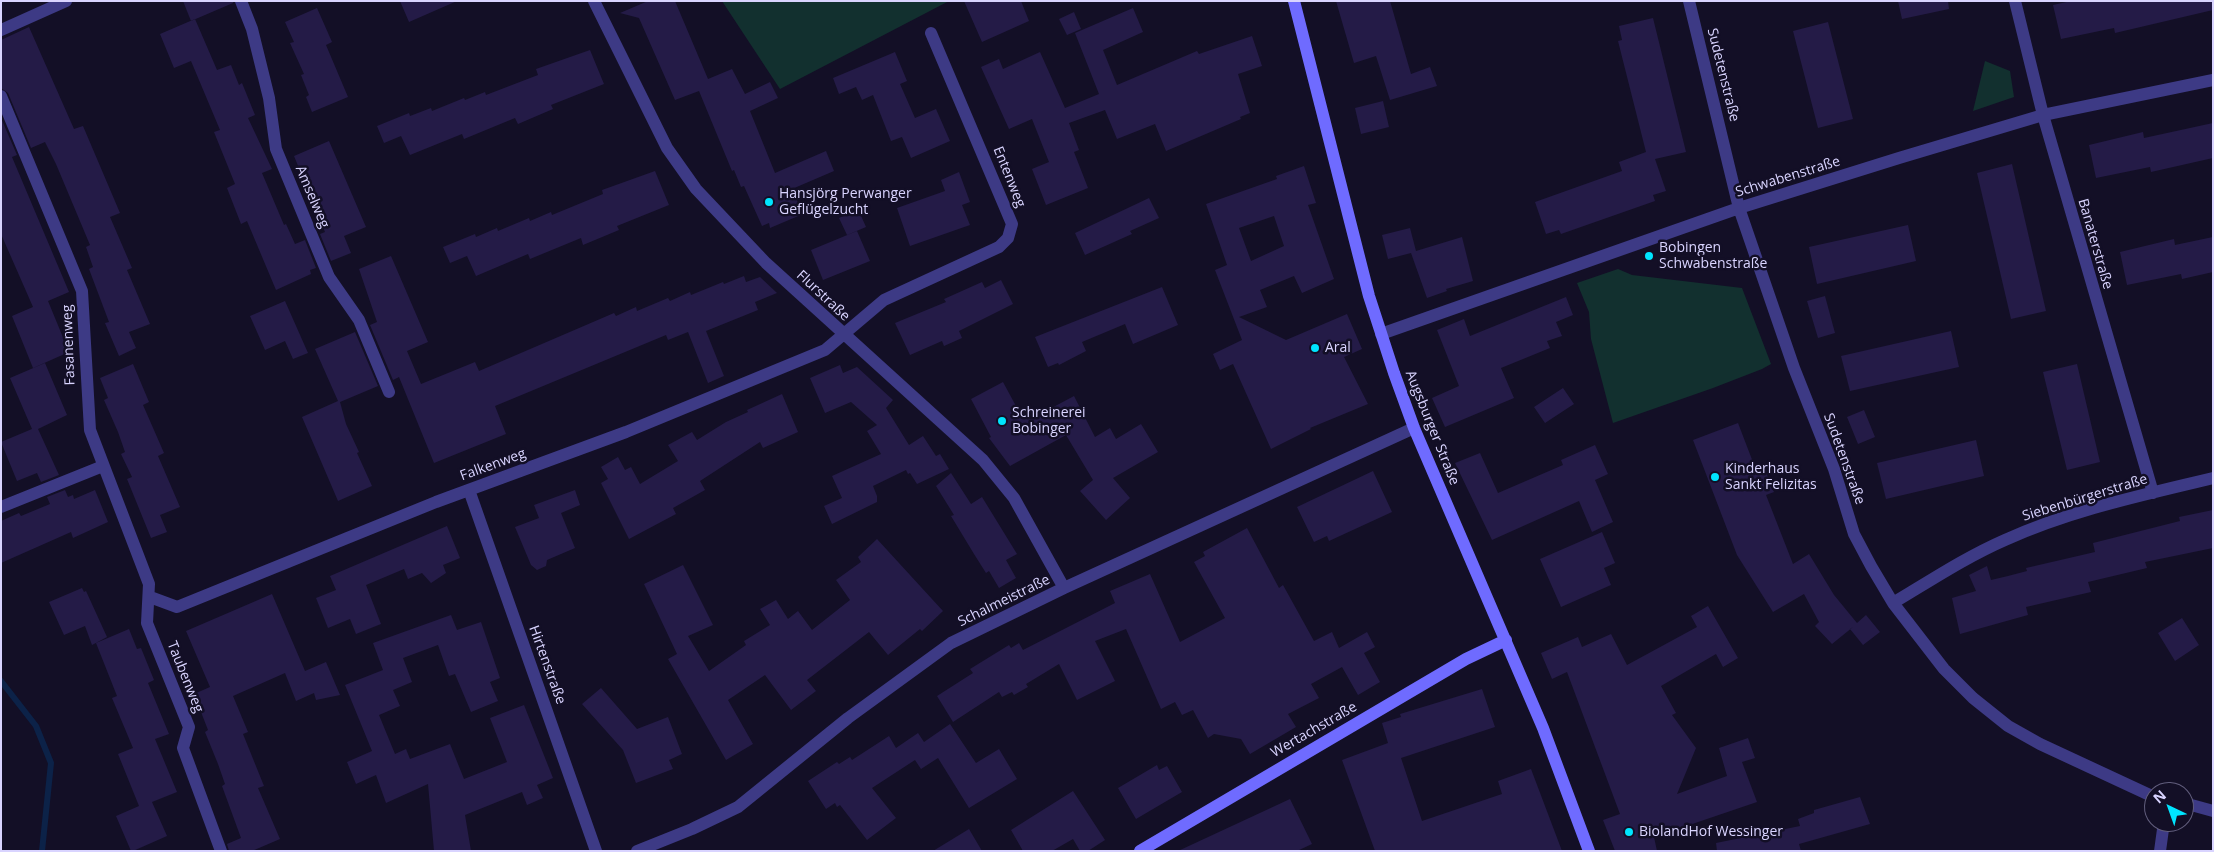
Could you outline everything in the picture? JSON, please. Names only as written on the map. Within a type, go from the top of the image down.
[{"type":"street","points":[[1,30],[66,1]]},
{"type":"street","name":"Amselweg","points":[[240,1],[252,29],[269,98],[276,149],[329,277],[359,320],[389,392]]},
{"type":"street","name":"Flurstraße","points":[[594,1],[666,148],[696,189],[766,263],[983,460],[1014,498],[1064,588]]},
{"type":"street","name":"Augsburger Straße","points":[[1294,1],[1381,334],[1414,428],[1550,746],[1589,851]]},
{"type":"street","name":"Sudetenstraße","points":[[1689,1],[1740,208],[1794,368],[1834,469],[1854,534],[1893,603],[1944,669],[1973,698],[2008,726],[2040,744],[2144,792]]},
{"type":"street","name":"Banaterstraße","points":[[2015,1],[2042,115],[2154,492]]},
{"type":"street","name":"Entenweg","points":[[844,335],[884,300],[998,248],[1008,238],[1012,224],[932,33]]},
{"type":"street","name":"Schwabenstraße","points":[[1381,334],[1740,208],[2042,115],[2213,80]]},
{"type":"street","name":"Fasanenweg","points":[[1,96],[82,290],[90,430],[149,584],[150,597]]},
{"type":"street","name":"Falkenweg","points":[[150,597],[177,607],[262,570],[626,432],[825,350],[844,335]]},
{"type":"street","name":"Schalmeistraße","points":[[637,851],[692,829],[738,807],[848,718],[951,643],[1064,588],[1414,428]]},
{"type":"street","points":[[1,507],[103,466]]},
{"type":"street","name":"Siebenbürgerstraße","points":[[1893,603],[2005,540],[2061,518],[2213,478]]},
{"type":"street","name":"Hirtenstraße","points":[[469,490],[596,851]]},
{"type":"street","name":"Taubenweg","points":[[150,597],[147,623],[189,727],[183,748],[221,851]]},
{"type":"street","name":"Wertachstraße","points":[[1140,851],[1466,659],[1506,640]]},
{"type":"street","points":[[2194,806],[2213,811]]},
{"type":"street","points":[[2160,851],[2163,832]]},
{"type":"green space","points":[[722,1],[949,1],[780,89]]},
{"type":"green space","points":[[1985,61],[2010,71],[2014,97],[1973,111]]},
{"type":"green space","points":[[1618,269],[1632,275],[1742,288],[1771,364],[1713,388],[1613,423],[1591,339],[1589,312],[1577,283]]},
{"type":"building","points":[[183,1],[233,1],[233,3],[191,21]]},
{"type":"building","points":[[400,1],[457,1],[409,22]]},
{"type":"building","points":[[648,1],[675,1],[708,79],[732,69],[745,94],[770,82],[778,98],[750,111],[775,173],[826,151],[834,171],[792,189],[803,214],[770,228],[769,223],[762,226],[744,186],[741,187],[734,170],[732,171],[699,91],[675,100],[639,18],[620,13]]},
{"type":"building","points":[[964,1],[1021,1],[1029,21],[982,42]]},
{"type":"building","points":[[1336,1],[1390,1],[1411,74],[1430,67],[1437,86],[1390,100],[1376,56],[1354,63]]},
{"type":"building","points":[[1898,1],[1948,1],[1949,9],[1902,19]]},
{"type":"building","points":[[2071,1],[2213,1],[2213,10],[2115,33],[2114,28],[2061,39],[2053,5]]},
{"type":"building","points":[[317,8],[332,42],[326,45],[348,97],[312,112],[306,97],[309,95],[301,75],[304,74],[290,43],[294,42],[285,22]]},
{"type":"building","points":[[1133,8],[1143,32],[1103,50],[1117,85],[1197,51],[1199,54],[1252,36],[1262,66],[1238,74],[1250,113],[1240,117],[1241,119],[1166,151],[1155,124],[1117,139],[1105,110],[1069,123],[1079,150],[1074,152],[1088,188],[1046,205],[1032,169],[1049,162],[1032,119],[1009,129],[981,67],[999,59],[1003,69],[1040,52],[1065,108],[1099,94],[1075,33]]},
{"type":"building","points":[[1074,12],[1081,29],[1067,35],[1059,19]]},
{"type":"building","points":[[1653,18],[1686,152],[1655,159],[1666,191],[1653,195],[1655,201],[1561,234],[1559,230],[1546,234],[1535,202],[1622,171],[1619,162],[1646,152],[1618,41],[1622,40],[1619,26]]},
{"type":"building","points":[[195,19],[217,70],[231,65],[239,85],[242,83],[255,115],[248,118],[272,169],[262,173],[284,225],[286,224],[295,244],[305,240],[316,268],[310,270],[311,274],[276,290],[247,221],[241,224],[227,188],[235,184],[214,132],[220,130],[191,61],[174,68],[160,34]]},
{"type":"building","points":[[1828,22],[1853,119],[1818,128],[1793,31]]},
{"type":"building","points":[[29,27],[74,129],[83,126],[120,213],[110,217],[132,268],[127,270],[150,324],[129,332],[136,348],[119,356],[105,323],[109,322],[89,269],[93,267],[86,247],[90,245],[56,164],[45,142],[31,148],[8,93],[1,88],[1,40]]},
{"type":"building","points":[[590,50],[604,84],[551,105],[553,109],[518,124],[515,118],[464,139],[462,134],[410,155],[401,136],[384,143],[377,126],[409,113],[410,116],[431,108],[432,111],[464,98],[465,100],[485,92],[486,95],[538,75],[536,69]]},
{"type":"building","points":[[895,52],[907,81],[900,84],[915,118],[936,109],[950,141],[911,158],[902,137],[891,141],[873,95],[862,100],[856,87],[839,94],[833,78]]},
{"type":"building","points":[[1383,101],[1389,127],[1361,134],[1355,108]]},
{"type":"building","points":[[1,118],[17,155],[12,157],[69,292],[48,301],[69,352],[33,368],[12,316],[33,307],[1,234]]},
{"type":"building","points":[[2213,123],[2213,158],[2151,172],[2150,167],[2096,178],[2089,145],[2143,132],[2144,138]]},
{"type":"building","points":[[329,141],[366,227],[344,236],[351,253],[331,261],[320,234],[325,232],[294,156]]},
{"type":"building","points":[[2012,164],[2046,311],[2011,319],[1977,173]]},
{"type":"building","points":[[1304,166],[1316,203],[1308,205],[1334,279],[1302,293],[1294,276],[1260,290],[1267,307],[1239,317],[1286,340],[1347,314],[1362,349],[1344,357],[1368,404],[1310,428],[1271,449],[1233,364],[1220,370],[1213,354],[1242,340],[1215,270],[1227,265],[1206,204],[1277,179],[1276,176]],"holes":[[[1274,216],[1284,246],[1251,261],[1239,228]]]},
{"type":"building","points":[[655,171],[669,205],[617,226],[619,230],[583,245],[581,238],[530,259],[528,254],[476,276],[467,256],[450,263],[443,247],[475,234],[476,237],[497,228],[498,231],[529,218],[530,221],[551,212],[552,215],[603,194],[602,190]]},
{"type":"building","points":[[959,172],[970,202],[962,205],[970,225],[910,246],[897,208],[945,191],[941,180]]},
{"type":"building","points":[[1149,198],[1159,218],[1130,231],[1132,234],[1085,255],[1075,233]]},
{"type":"building","points":[[858,209],[866,227],[847,235],[839,218]]},
{"type":"building","points":[[1908,225],[1916,261],[1817,284],[1809,247]]},
{"type":"building","points":[[1410,228],[1416,251],[1462,237],[1473,281],[1446,289],[1447,291],[1427,298],[1411,253],[1388,259],[1382,235]]},
{"type":"building","points":[[857,231],[870,261],[823,280],[811,250]]},
{"type":"building","points":[[2213,237],[2213,272],[2182,279],[2181,274],[2127,285],[2120,252],[2174,239],[2175,245]]},
{"type":"building","points":[[391,256],[428,342],[407,351],[421,384],[475,362],[479,371],[614,313],[616,316],[636,307],[637,311],[668,298],[670,301],[690,292],[691,295],[744,276],[746,282],[760,277],[777,293],[755,302],[758,310],[706,331],[724,376],[708,383],[688,332],[668,340],[666,335],[495,406],[506,434],[434,463],[399,377],[393,380],[370,325],[377,322],[359,269]]},
{"type":"building","points":[[1001,280],[1013,304],[959,331],[962,338],[944,346],[942,341],[910,355],[895,323],[946,302],[944,299],[982,282],[985,288]]},
{"type":"building","points":[[1162,287],[1178,325],[1133,344],[1125,324],[1082,342],[1086,351],[1059,365],[1058,363],[1048,367],[1035,337]]},
{"type":"building","points":[[1825,296],[1835,333],[1818,338],[1807,301]]},
{"type":"building","points":[[1566,297],[1573,315],[1556,322],[1562,336],[1547,341],[1550,348],[1501,368],[1514,398],[1445,427],[1432,398],[1459,386],[1437,330],[1464,319],[1470,336]]},
{"type":"building","points":[[285,301],[308,353],[293,359],[285,341],[265,350],[250,316]]},
{"type":"building","points":[[1951,331],[1959,367],[1850,391],[1841,356]]},
{"type":"building","points":[[355,332],[378,386],[340,402],[346,424],[359,452],[357,453],[372,486],[338,501],[302,417],[338,401],[315,349]]},
{"type":"building","points":[[45,363],[67,415],[38,429],[59,475],[41,482],[37,473],[17,481],[1,442],[32,429],[10,378]]},
{"type":"building","points":[[133,364],[149,402],[143,405],[164,453],[158,456],[180,507],[160,515],[167,532],[151,538],[127,479],[132,477],[121,454],[125,452],[104,400],[108,398],[100,378]]},
{"type":"building","points":[[2077,364],[2100,462],[2067,470],[2043,372]]},
{"type":"building","points":[[840,365],[843,373],[857,367],[893,400],[886,408],[909,445],[923,436],[936,456],[940,454],[949,469],[917,484],[906,470],[873,486],[877,502],[832,524],[824,506],[842,498],[832,476],[881,454],[867,431],[877,425],[851,402],[825,413],[810,378]]},
{"type":"building","points":[[1003,382],[1023,419],[1029,415],[1031,419],[1074,396],[1095,437],[1110,428],[1116,439],[1141,424],[1158,452],[1113,478],[1130,498],[1106,520],[1080,491],[1093,480],[1066,435],[1010,466],[989,438],[991,437],[971,399]]},
{"type":"building","points":[[1563,388],[1574,404],[1545,423],[1534,407]]},
{"type":"building","points":[[782,394],[798,432],[763,448],[760,442],[700,481],[705,490],[673,508],[676,514],[629,539],[601,483],[608,479],[601,467],[618,457],[625,470],[631,467],[640,484],[678,461],[668,445],[692,432],[697,440],[726,422],[748,412],[747,410]]},
{"type":"building","points":[[1864,410],[1875,437],[1858,444],[1847,417]]},
{"type":"building","points":[[1738,423],[1756,470],[1764,467],[1774,492],[1766,495],[1793,564],[1809,554],[1834,595],[1857,623],[1866,615],[1880,632],[1863,645],[1850,629],[1832,644],[1815,626],[1819,622],[1804,594],[1773,612],[1737,555],[1693,440]]},
{"type":"building","points":[[1976,440],[1984,476],[1886,499],[1877,463]]},
{"type":"building","points":[[1595,445],[1608,474],[1595,480],[1613,522],[1592,532],[1579,501],[1492,540],[1455,463],[1480,453],[1498,493],[1563,465],[1561,460]]},
{"type":"building","points":[[1373,471],[1392,512],[1329,541],[1327,536],[1314,542],[1297,507]]},
{"type":"building","points":[[951,473],[971,504],[982,497],[1017,554],[1006,560],[1016,578],[999,588],[989,571],[986,573],[974,554],[951,516],[954,515],[936,486]]},
{"type":"building","points":[[65,490],[68,497],[73,495],[74,499],[95,490],[108,522],[73,538],[71,532],[1,563],[1,521],[19,513],[21,516],[50,504],[47,497]]},
{"type":"building","points":[[575,490],[580,505],[561,513],[575,548],[547,560],[546,566],[537,570],[531,565],[515,527],[539,518],[534,505]]},
{"type":"building","points":[[2213,510],[2213,548],[2145,562],[2147,568],[2088,582],[2091,592],[2026,607],[2028,615],[1960,634],[1952,598],[1976,591],[1969,575],[1987,566],[1991,580],[2008,576],[2027,571],[2026,568],[2095,552],[2093,543],[2180,521],[2179,517]]},
{"type":"building","points":[[447,526],[460,558],[443,565],[446,573],[431,583],[422,573],[408,579],[404,569],[366,585],[381,624],[356,634],[350,619],[328,628],[316,598],[336,590],[330,576]]},
{"type":"building","points":[[1247,528],[1279,588],[1283,585],[1314,641],[1332,632],[1339,648],[1367,632],[1375,647],[1364,653],[1380,682],[1358,695],[1342,667],[1311,684],[1319,698],[1288,714],[1296,727],[1250,754],[1241,739],[1214,734],[1208,738],[1193,710],[1182,715],[1175,702],[1161,709],[1126,629],[1095,641],[1115,681],[1077,700],[1059,664],[1026,684],[1028,687],[1014,695],[1012,692],[1002,697],[999,692],[953,722],[937,696],[973,673],[970,669],[1009,645],[1011,648],[1019,643],[1023,650],[1115,603],[1110,591],[1150,574],[1180,642],[1225,618],[1194,562],[1205,556],[1203,552]]},
{"type":"building","points":[[1602,532],[1615,563],[1604,568],[1611,585],[1561,607],[1540,559]]},
{"type":"building","points":[[877,539],[943,611],[922,631],[920,629],[888,655],[869,632],[807,680],[816,691],[791,710],[765,675],[728,700],[753,744],[726,760],[668,659],[677,654],[644,584],[683,565],[713,625],[688,636],[709,671],[746,645],[744,641],[770,625],[760,609],[776,600],[788,619],[798,611],[812,630],[850,600],[836,580],[861,562],[858,557]]},
{"type":"building","points":[[82,588],[84,592],[86,591],[107,637],[92,645],[85,626],[64,635],[49,602]]},
{"type":"building","points":[[272,594],[305,671],[326,662],[340,695],[316,700],[314,693],[296,701],[285,673],[233,696],[248,732],[243,734],[264,786],[258,788],[280,839],[252,851],[229,851],[227,844],[241,838],[222,786],[225,784],[205,732],[208,730],[194,694],[210,687],[186,631]]},
{"type":"building","points":[[1708,606],[1738,658],[1723,667],[1716,654],[1661,686],[1676,713],[1672,715],[1696,748],[1677,794],[1727,776],[1719,748],[1748,738],[1755,758],[1742,762],[1757,802],[1654,837],[1657,851],[1615,851],[1603,820],[1620,814],[1567,672],[1552,679],[1541,653],[1578,637],[1582,647],[1611,634],[1627,665],[1697,627],[1691,616]]},
{"type":"building","points":[[451,615],[457,630],[481,622],[500,678],[490,682],[498,701],[471,712],[455,674],[449,676],[438,645],[403,658],[412,682],[393,690],[400,706],[379,715],[395,754],[406,749],[410,759],[450,744],[464,779],[507,762],[490,718],[524,705],[553,778],[537,785],[543,798],[527,805],[522,792],[465,815],[471,851],[434,851],[428,784],[386,803],[376,775],[356,784],[347,762],[372,751],[345,685],[383,670],[373,643]]},
{"type":"building","points":[[2182,618],[2199,645],[2175,661],[2158,633]]},
{"type":"building","points":[[129,629],[137,649],[141,648],[154,680],[148,683],[169,734],[155,739],[177,792],[152,802],[167,836],[133,851],[131,851],[116,816],[139,806],[118,754],[133,748],[112,698],[117,696],[96,643]]},
{"type":"building","points":[[601,688],[637,729],[668,717],[682,754],[669,760],[673,769],[636,783],[623,750],[582,704]]},
{"type":"building","points":[[1482,689],[1495,727],[1401,758],[1422,821],[1502,794],[1498,781],[1531,769],[1562,851],[1375,851],[1342,760],[1388,743],[1382,723],[1401,717],[1400,714]]},
{"type":"building","points":[[950,724],[976,763],[999,749],[1017,779],[969,808],[938,758],[921,769],[915,760],[872,788],[896,818],[867,840],[840,805],[837,807],[835,803],[826,809],[808,781],[837,762],[839,764],[850,757],[852,760],[889,736],[896,748],[918,733],[924,742]]},
{"type":"building","points":[[1157,765],[1159,770],[1167,766],[1182,792],[1136,819],[1118,788]]},
{"type":"building","points":[[1073,791],[1105,840],[1088,851],[1080,851],[1073,839],[1052,851],[1023,851],[1011,830]]},
{"type":"building","points":[[1860,797],[1870,824],[1799,844],[1801,851],[1717,851],[1716,843],[1800,826],[1798,819],[1814,813],[1814,810]]},
{"type":"building","points":[[1290,799],[1312,844],[1297,851],[1178,851]]},
{"type":"building","points":[[969,829],[982,851],[933,851]]},
{"type":"waterway","points":[[1,681],[36,726],[51,763],[42,851]]},
{"type":"place","name":"Hansjörg Perwanger Geflügelzucht","points":[[769,202]]},
{"type":"place","name":"Bobingen Schwabenstraße","points":[[1649,256]]},
{"type":"place","name":"Aral","points":[[1315,348]]},
{"type":"place","name":"Schreinerei Bobinger","points":[[1002,421]]},
{"type":"place","name":"Kinderhaus Sankt Felizitas","points":[[1715,477]]},
{"type":"place","name":"BiolandHof Wessinger","points":[[1629,832]]}]
